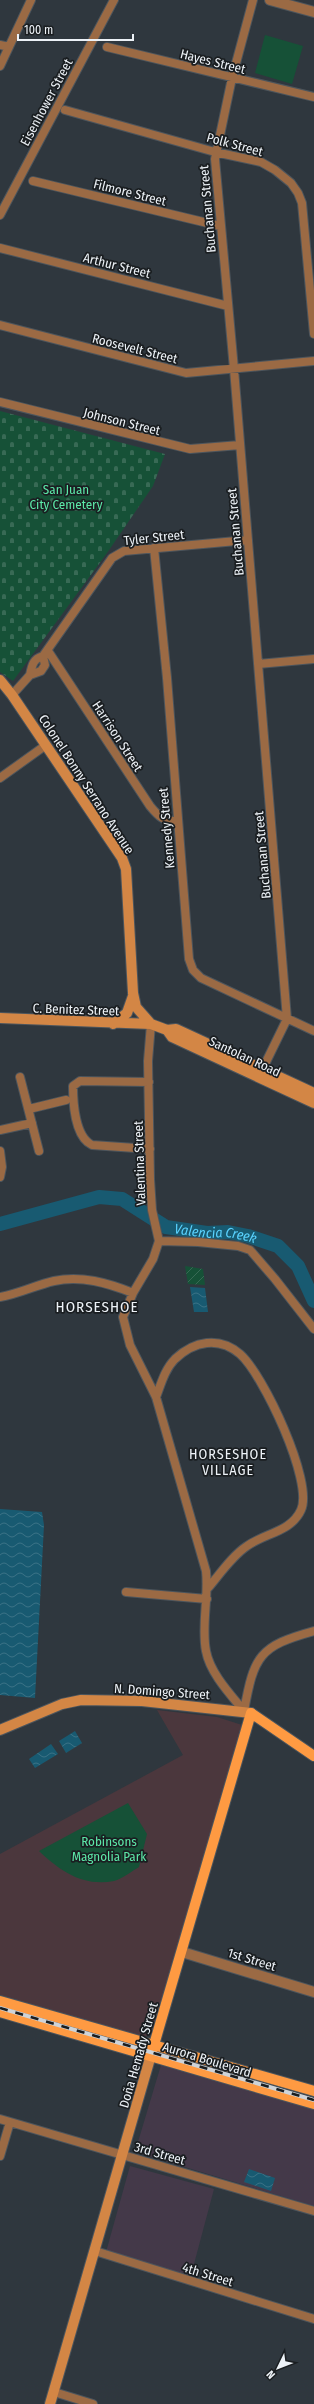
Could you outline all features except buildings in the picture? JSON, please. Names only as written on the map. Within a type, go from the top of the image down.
[{"type":"main road","name":"Colonel Bonny Serrano Avenue","points":[[0,680],[46,744],[113,844],[126,869],[133,993],[136,1008],[150,1024]]},
{"type":"main road","points":[[113,1024],[127,1013],[133,993]]},
{"type":"main road","name":"C. Benitez Street","points":[[0,1018],[113,1024],[150,1024]]},
{"type":"main road","name":"Santolan Road","points":[[150,1024],[167,1030],[176,1029],[314,1093]]},
{"type":"main road","name":"Santolan Road","points":[[167,1030],[172,1037],[314,1103]]},
{"type":"main road","name":"N. Domingo Street","points":[[0,1730],[62,1704],[80,1700],[142,1701],[247,1712],[314,1756]]},
{"type":"main road","name":"Doña Hemady Street","points":[[50,2404],[182,1952],[247,1712]]},
{"type":"main road","name":"Aurora Boulevard","points":[[0,2001],[314,2104]]},
{"type":"main road","name":"Aurora Boulevard","points":[[0,2012],[314,2091]]},
{"type":"street","points":[[0,66],[31,0]]},
{"type":"street","name":"Eisenhower Street","points":[[0,215],[114,0]]},
{"type":"street","name":"Buchanan Street","points":[[253,0],[232,78],[215,152],[287,1019]]},
{"type":"street","points":[[270,0],[314,12]]},
{"type":"street","points":[[0,45],[9,47]]},
{"type":"street","name":"Hayes Street","points":[[107,47],[314,97]]},
{"type":"street","name":"Polk Street","points":[[65,110],[215,152],[261,162],[284,176],[298,193],[302,203],[314,334]]},
{"type":"street","name":"Filmore Street","points":[[33,181],[220,226]]},
{"type":"street","name":"Arthur Street","points":[[0,248],[228,306]]},
{"type":"street","name":"Roosevelt Street","points":[[0,325],[168,370],[186,372],[314,361]]},
{"type":"street","name":"Johnson Street","points":[[0,402],[190,449],[240,445]]},
{"type":"street","name":"Tyler Street","points":[[12,695],[30,675],[32,664],[37,658],[46,653],[112,558],[124,551],[248,540]]},
{"type":"street","name":"Kennedy Street","points":[[154,548],[189,959],[193,970],[201,978],[314,1031]]},
{"type":"street","name":"Harrison Street","points":[[46,653],[150,806],[158,816],[166,821],[178,821]]},
{"type":"street","points":[[258,664],[314,659]]},
{"type":"street","points":[[0,778],[46,744]]},
{"type":"street","points":[[266,1062],[287,1019]]},
{"type":"street","name":"Valentina Street","points":[[150,1024],[148,1061],[152,1210],[159,1241]]},
{"type":"street","points":[[20,1077],[39,1151]]},
{"type":"street","points":[[149,1082],[80,1081],[73,1086],[81,1135],[87,1143],[92,1145],[150,1149]]},
{"type":"street","points":[[29,1109],[66,1100]]},
{"type":"street","points":[[0,1130],[32,1123]]},
{"type":"street","points":[[0,1151],[2,1168],[0,1177]]},
{"type":"street","points":[[247,1712],[222,1682],[206,1651],[208,1588],[202,1558],[156,1397],[130,1345],[123,1317],[133,1293],[153,1259],[159,1241],[198,1242],[238,1246],[250,1250],[276,1279],[314,1329]]},
{"type":"street","points":[[0,1297],[53,1282],[70,1279],[107,1283],[133,1293]]},
{"type":"street","points":[[156,1397],[163,1377],[175,1359],[197,1344],[207,1342],[226,1345],[240,1354],[263,1388],[296,1456],[302,1474],[304,1489],[302,1509],[297,1518],[290,1525],[248,1545],[208,1588]]},
{"type":"street","points":[[126,1592],[207,1599]]},
{"type":"street","points":[[247,1712],[249,1687],[259,1660],[272,1646],[284,1639],[314,1631]]},
{"type":"street","name":"1st Street","points":[[182,1952],[314,1992]]},
{"type":"street","name":"3rd Street","points":[[0,2119],[314,2211]]},
{"type":"street","points":[[0,2156],[10,2122]]},
{"type":"street","name":"4th Street","points":[[95,2251],[314,2320]]},
{"type":"street","points":[[54,2392],[93,2404]]},
{"type":"shaded area","points":[[157,1710],[217,1717],[242,1725],[154,2032],[144,2037],[0,1995],[0,1854],[183,1755]]},
{"type":"shaded area","points":[[161,2065],[314,2109],[314,2206],[135,2152]]},
{"type":"shaded area","points":[[130,2166],[214,2189],[190,2279],[106,2252]]},
{"type":"green space","points":[[265,35],[303,46],[292,84],[255,73]]},
{"type":"green space","name":"San Juan City Cemetery","points":[[0,411],[165,454],[153,486],[107,553],[13,681],[0,672]]},
{"type":"green space","points":[[185,1266],[203,1269],[205,1285],[188,1284]]},
{"type":"green space","name":"Robinsons Magnolia Park","points":[[128,1803],[147,1834],[139,1867],[120,1879],[114,1881],[92,1882],[73,1876],[55,1865],[39,1851]]},
{"type":"water","points":[[190,1287],[205,1288],[208,1312],[194,1312]]},
{"type":"water","points":[[0,1509],[42,1512],[44,1525],[35,1698],[0,1695]]},
{"type":"water","points":[[75,1731],[82,1743],[66,1753],[59,1741]]},
{"type":"water","points":[[51,1744],[58,1754],[35,1768],[29,1759]]},
{"type":"water","points":[[249,2169],[275,2178],[271,2191],[244,2182]]},
{"type":"waterway","name":"Valencia Creek","points":[[0,1224],[99,1197],[122,1199],[166,1227],[207,1233],[228,1232],[248,1236],[278,1246],[298,1266],[314,1301]]},
{"type":"railway","points":[[0,2008],[314,2100]]},
{"type":"district","name":"HORSESHOE","points":[[97,1307]]},
{"type":"district","name":"HORSESHOE VILLAGE","points":[[228,1462]]}]
